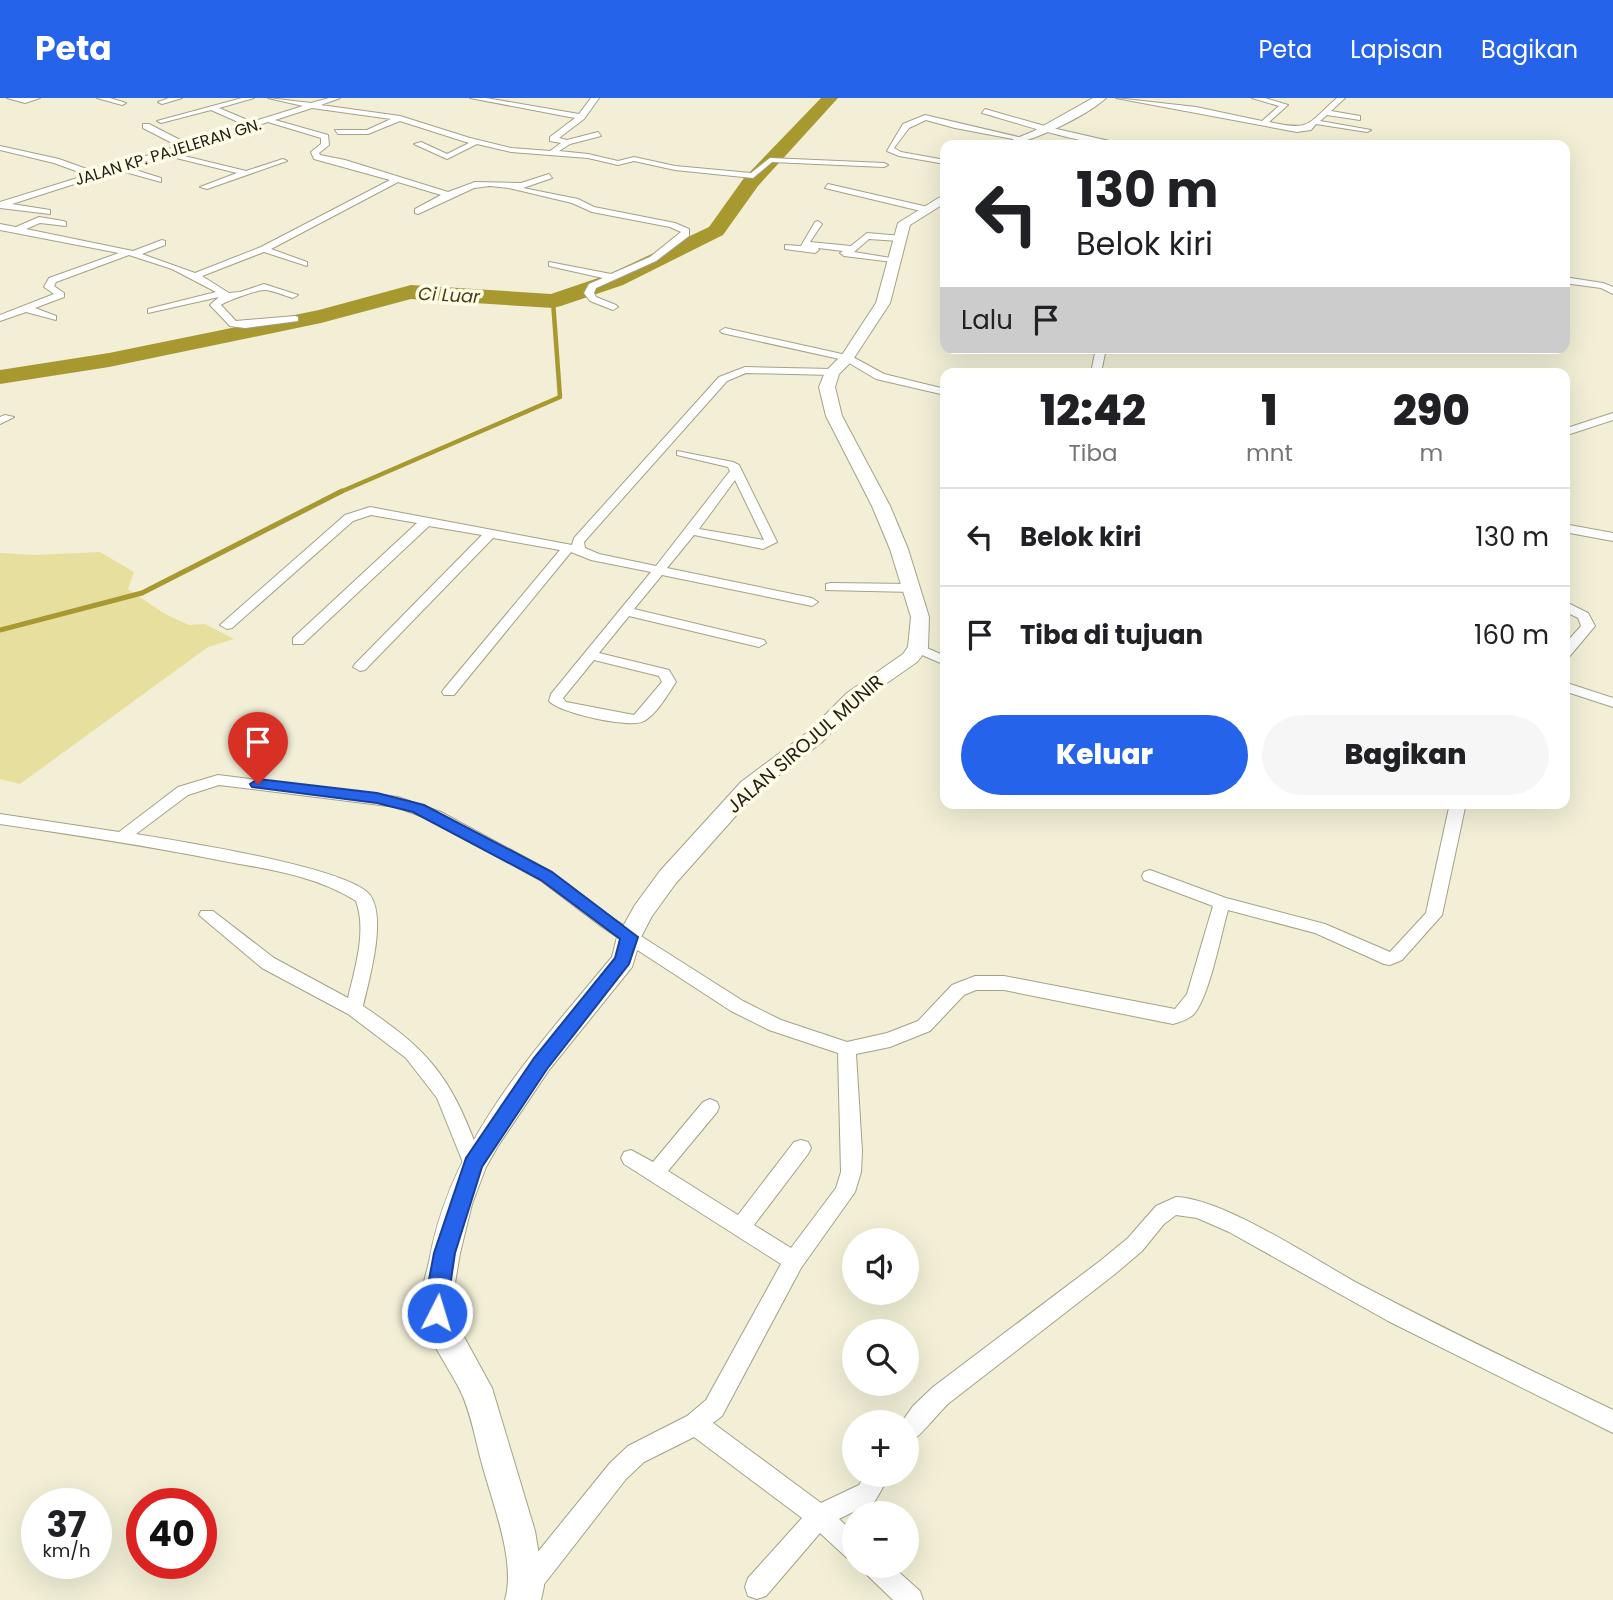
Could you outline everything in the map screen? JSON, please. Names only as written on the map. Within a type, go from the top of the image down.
[{"type":"street","points":[[11,98],[25,101],[36,98]]},
{"type":"street","points":[[101,98],[122,103]]},
{"type":"street","points":[[162,102],[178,98]]},
{"type":"street","points":[[161,121],[250,98]]},
{"type":"street","points":[[272,98],[317,104],[344,112],[400,118],[477,142],[618,163],[634,159],[675,168],[753,176],[770,160],[884,165]]},
{"type":"street","name":"JALAN KP. PAJELERAN GN.","points":[[0,205],[92,174],[271,121],[336,98]]},
{"type":"street","points":[[474,98],[581,117]]},
{"type":"street","points":[[567,142],[553,139],[581,117],[595,98]]},
{"type":"street","points":[[1082,98],[1098,99]]},
{"type":"street","points":[[1120,98],[1196,109],[1300,130],[1315,122],[1341,98]]},
{"type":"street","points":[[1256,98],[1284,105],[1264,123]]},
{"type":"street","points":[[1020,140],[1047,129],[1098,99]]},
{"type":"street","points":[[212,108],[254,126]]},
{"type":"street","points":[[985,111],[1047,129],[1100,140]]},
{"type":"street","points":[[1325,112],[1357,118]]},
{"type":"street","points":[[940,161],[893,153],[890,149],[897,136],[910,124],[927,117],[955,126],[1023,139]]},
{"type":"street","points":[[338,132],[362,133],[400,118]]},
{"type":"street","points":[[271,121],[325,137],[324,145],[315,152],[317,157],[342,162],[448,195]]},
{"type":"street","points":[[385,125],[404,126],[417,122]]},
{"type":"street","points":[[1315,122],[1367,130]]},
{"type":"street","points":[[146,126],[185,146]]},
{"type":"street","points":[[551,154],[567,142],[598,134]]},
{"type":"street","points":[[447,157],[477,142]]},
{"type":"street","points":[[418,144],[460,164]]},
{"type":"street","points":[[0,148],[56,161],[92,174]]},
{"type":"street","points":[[164,153],[246,173]]},
{"type":"street","points":[[513,188],[532,184],[548,174],[561,154]]},
{"type":"street","points":[[864,173],[908,156]]},
{"type":"street","points":[[204,187],[283,161]]},
{"type":"street","points":[[116,167],[158,180]]},
{"type":"street","points":[[194,276],[264,249],[397,180]]},
{"type":"street","points":[[418,211],[477,184],[569,199],[592,209],[672,225],[686,231],[685,236],[653,259],[590,289],[593,299],[613,307]]},
{"type":"street","points":[[828,186],[935,203]]},
{"type":"street","points":[[935,203],[904,223],[881,306],[827,387],[834,416],[881,506],[912,588],[920,617],[918,648],[940,659]]},
{"type":"street","points":[[0,205],[47,212]]},
{"type":"street","points":[[17,230],[39,220],[63,224]]},
{"type":"street","points":[[818,224],[804,244],[853,249],[867,236],[872,225]]},
{"type":"street","points":[[0,227],[131,253],[194,276],[225,295]]},
{"type":"street","points":[[867,236],[896,248]]},
{"type":"street","points":[[0,318],[61,295],[49,286],[52,280],[162,243]]},
{"type":"street","points":[[788,247],[896,248]]},
{"type":"street","points":[[264,249],[304,264]]},
{"type":"street","points":[[552,264],[614,278]]},
{"type":"street","points":[[1570,282],[1603,286],[1613,291],[1609,299],[1613,302]]},
{"type":"street","points":[[151,311],[225,295],[241,295],[264,287],[293,295]]},
{"type":"street","points":[[225,295],[215,305],[233,324],[295,319]]},
{"type":"street","points":[[28,309],[53,318]]},
{"type":"street","points":[[725,331],[916,387],[940,391]]},
{"type":"street","points":[[449,692],[578,541],[723,379],[745,370],[840,365]]},
{"type":"street","points":[[1570,431],[1613,416]]},
{"type":"street","points":[[681,453],[727,462],[736,471],[771,542],[764,545],[691,531]]},
{"type":"street","points":[[591,655],[664,673],[669,682],[645,715],[629,720],[561,705],[556,701],[556,697],[691,531],[736,471]]},
{"type":"street","points":[[720,493],[749,498]]},
{"type":"street","points":[[227,625],[349,518],[370,511],[573,549],[595,557],[658,571],[812,602]]},
{"type":"street","points":[[298,641],[426,522]]},
{"type":"street","points":[[1570,529],[1613,537]]},
{"type":"street","points":[[360,667],[490,534]]},
{"type":"street","points":[[831,587],[912,588]]},
{"type":"street","points":[[1570,608],[1583,616],[1588,626],[1570,647]]},
{"type":"street","points":[[624,611],[759,643]]},
{"type":"street","name":"JALAN SIROJUL MUNIR","points":[[525,1593],[518,1531],[476,1388],[444,1332],[436,1307],[445,1253],[473,1164],[540,1063],[623,960],[629,937],[643,911],[668,877],[749,787],[815,737],[854,697],[910,658],[918,648]]},
{"type":"street","points":[[1570,688],[1613,703]]},
{"type":"street","points":[[121,838],[183,792],[218,780],[377,798],[436,816],[535,870],[565,888],[608,923],[737,1006],[775,1025],[847,1049],[890,1040],[924,1026],[958,989],[975,983],[1004,983],[1172,1017],[1183,1014],[1196,994],[1223,903]]},
{"type":"street","points":[[1150,876],[1223,903],[1297,920],[1356,943],[1385,958],[1396,957],[1434,915],[1452,809]]},
{"type":"street","points":[[0,818],[290,868],[349,887],[363,899],[367,919],[367,944],[354,1009]]},
{"type":"street","points":[[206,915],[268,963],[354,1009],[398,1039],[430,1072],[460,1130],[473,1164]]},
{"type":"street","points":[[525,1593],[618,1471],[636,1454],[695,1424],[713,1408],[794,1261],[845,1192],[851,1172],[847,1049]]},
{"type":"street","points":[[655,1173],[710,1107]]},
{"type":"street","points":[[742,1226],[801,1148]]},
{"type":"street","points":[[631,1158],[794,1261]]},
{"type":"street","points":[[919,1417],[941,1395],[1133,1247],[1163,1213],[1174,1206],[1188,1206],[1253,1235],[1354,1293],[1613,1422]]},
{"type":"street","points":[[695,1424],[819,1516],[842,1538]]},
{"type":"street","points":[[757,1587],[819,1516],[867,1493],[871,1487]]},
{"type":"street","points":[[887,1578],[911,1600]]},
{"type":"shaded area","points":[[100,552],[134,572],[128,589],[165,614],[189,625],[205,624],[234,639],[208,647],[20,784],[0,779],[0,553],[34,555]]},
{"type":"waterway","name":"Ci Luar","points":[[0,377],[109,360],[321,316],[411,292],[553,301],[615,280],[716,231],[751,182],[830,98]]},
{"type":"waterway","points":[[339,493],[560,397],[553,301]]},
{"type":"waterway","points":[[0,630],[142,593],[339,493]]},
{"type":"route","points":[[258,784],[377,798],[418,808],[546,876],[629,937],[623,960],[540,1063],[473,1164],[458,1204],[445,1253],[436,1301],[437,1313]]}]
